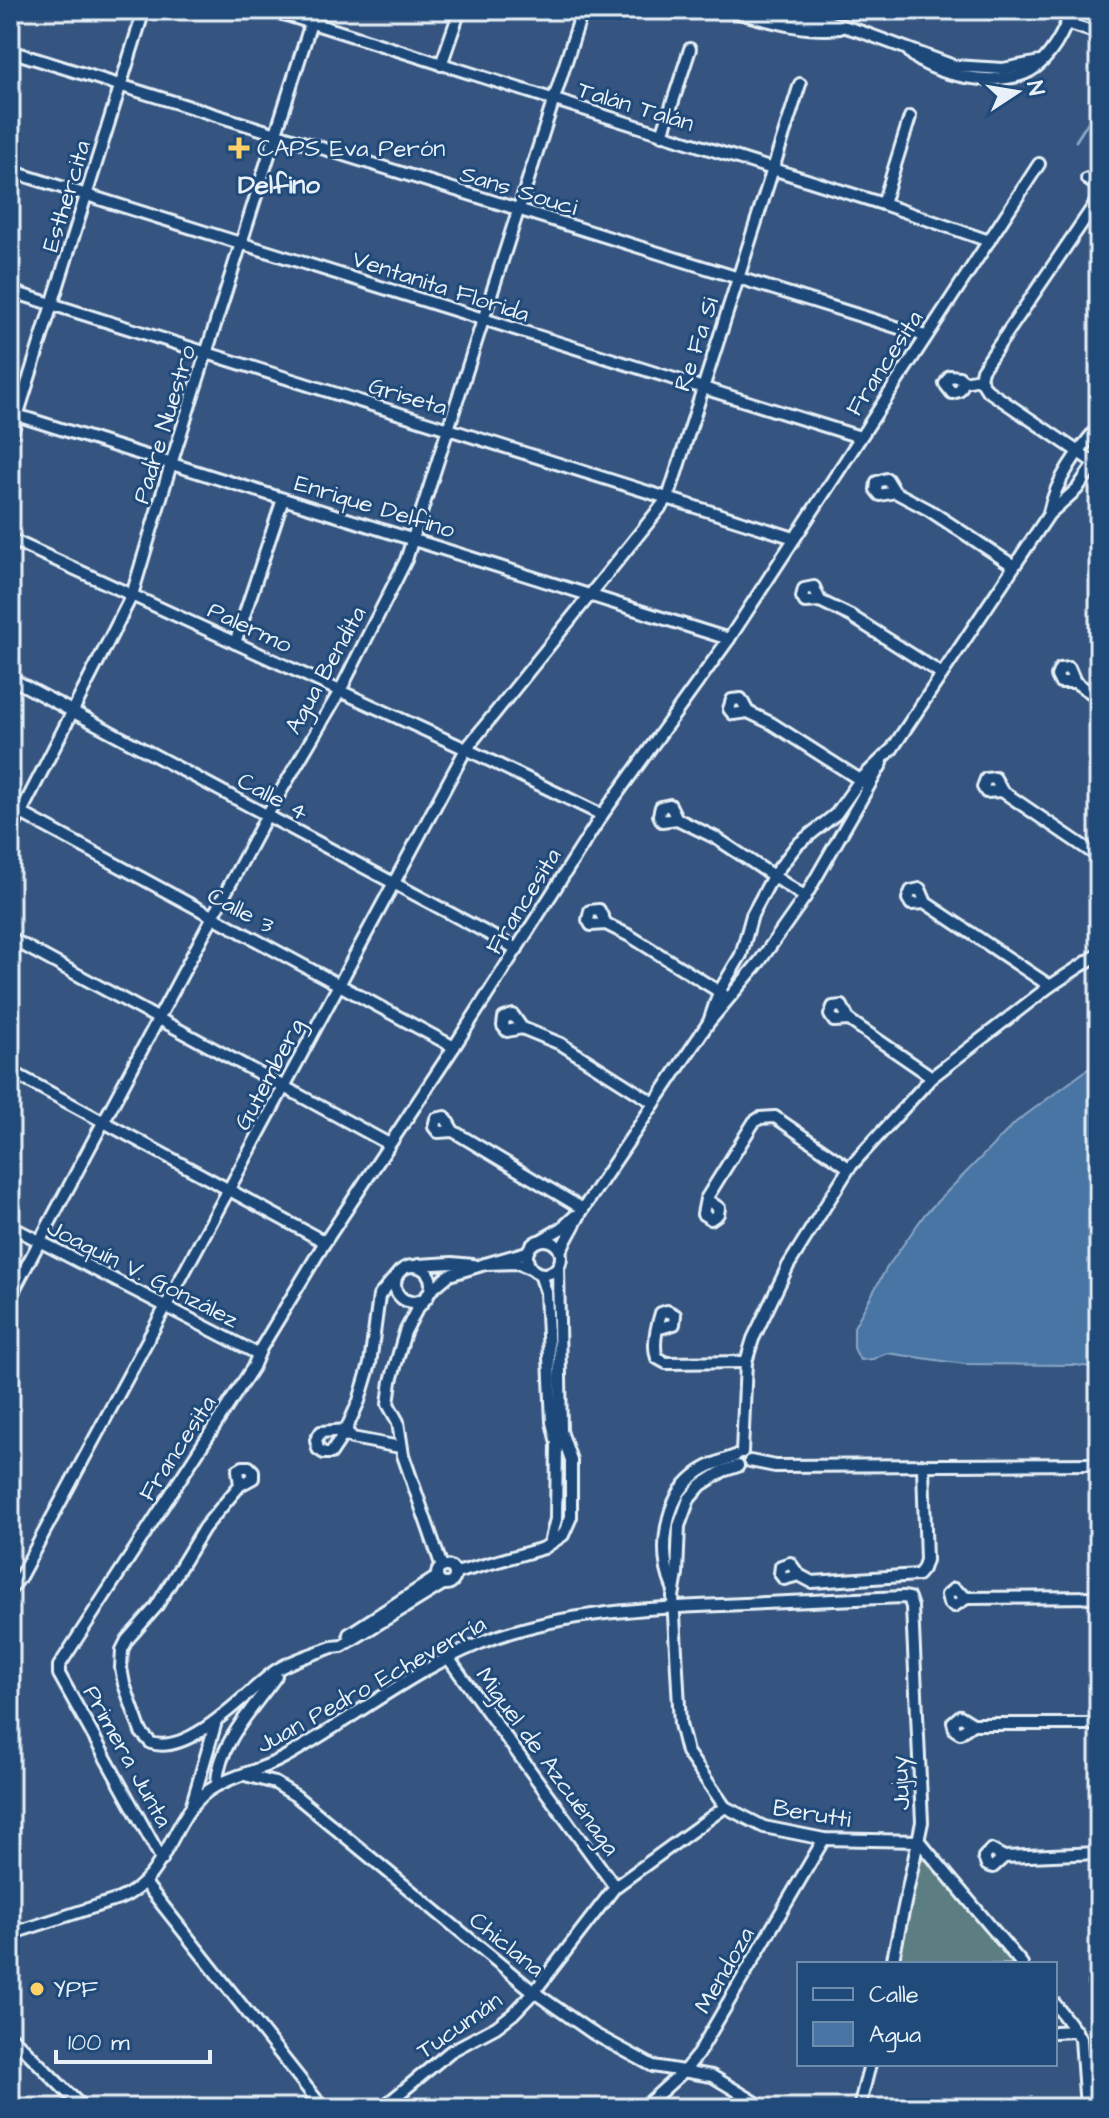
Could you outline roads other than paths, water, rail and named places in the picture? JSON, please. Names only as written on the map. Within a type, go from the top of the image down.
[{"type":"street","name":"Esthercita","points":[[10,439],[14,414],[54,305],[144,10]]},
{"type":"street","name":"Talán Talán","points":[[271,10],[883,204],[989,241]]},
{"type":"street","name":"Padre Nuestro","points":[[10,834],[132,595],[315,10]]},
{"type":"street","points":[[441,65],[460,10]]},
{"type":"street","points":[[728,10],[802,26],[830,30],[845,28]]},
{"type":"street","points":[[767,10],[830,22],[954,66],[971,69],[1003,69],[1040,62],[1070,15],[1098,27]]},
{"type":"street","name":"Agua Bendita","points":[[10,1297],[267,815],[340,691],[414,539],[579,21]]},
{"type":"street","points":[[662,135],[690,49]]},
{"type":"street","name":"Sans Souci","points":[[10,51],[925,336]]},
{"type":"street","name":"Re Fa Si","points":[[589,594],[668,498],[800,84]]},
{"type":"street","points":[[883,204],[910,117]]},
{"type":"street","name":"Francesita","points":[[58,1671],[253,1367],[325,1242],[602,815],[729,639],[1039,164]]},
{"type":"street","name":"Ventanita Florida","points":[[10,171],[860,437]]},
{"type":"street","points":[[1087,179],[1099,187]]},
{"type":"street","points":[[559,1436],[558,1267],[560,1251],[583,1209],[709,1022],[760,961],[805,897],[884,758],[1049,514],[1077,489],[1097,460],[1077,452],[987,390],[980,379],[982,370],[1099,198]]},
{"type":"street","name":"Griseta","points":[[10,291],[794,538]]},
{"type":"street","points":[[964,382],[980,379]]},
{"type":"street","name":"Enrique Delfino","points":[[14,414],[729,639]]},
{"type":"street","points":[[1049,514],[1052,498],[1077,452],[1099,426]]},
{"type":"street","points":[[895,492],[929,510],[1014,566]]},
{"type":"street","points":[[235,643],[283,499]]},
{"type":"street","name":"Palermo","points":[[10,539],[602,815]]},
{"type":"street","name":"Gutemberg","points":[[10,1590],[20,1577],[466,749],[589,594]]},
{"type":"street","points":[[820,601],[863,622],[942,674]]},
{"type":"street","name":"Calle 4","points":[[10,678],[517,949]]},
{"type":"street","points":[[1075,682],[1099,698]]},
{"type":"street","points":[[748,712],[810,746],[870,786]]},
{"type":"street","points":[[709,1022],[719,992],[741,955],[752,915],[773,876],[797,845],[836,814],[860,780],[884,758]]},
{"type":"street","points":[[1002,791],[1099,857]]},
{"type":"street","name":"Calle 3","points":[[10,807],[454,1047]]},
{"type":"street","points":[[677,819],[716,838],[805,897]]},
{"type":"street","points":[[926,903],[1050,986]]},
{"type":"street","points":[[606,924],[649,946],[729,998]]},
{"type":"street","points":[[10,938],[389,1144]]},
{"type":"street","points":[[1099,954],[1050,986],[932,1077],[849,1168],[788,1266],[758,1326],[746,1362],[741,1459],[775,1466],[1099,1464]]},
{"type":"street","points":[[849,1020],[932,1077]]},
{"type":"street","points":[[522,1028],[576,1052],[654,1103]]},
{"type":"street","points":[[10,1071],[325,1242]]},
{"type":"street","points":[[706,1199],[754,1122],[760,1118],[775,1117],[849,1168]]},
{"type":"street","points":[[453,1131],[583,1209]]},
{"type":"street","points":[[527,1252],[546,1292],[552,1422],[571,1460],[571,1517],[563,1535],[549,1545],[456,1573],[451,1583],[441,1576],[400,1447],[398,1422],[390,1410],[388,1394],[405,1332],[417,1309],[449,1275],[527,1252],[583,1209]]},
{"type":"street","name":"Joaquín V. González","points":[[10,1226],[165,1309],[258,1354]]},
{"type":"street","points":[[538,1241],[554,1243],[560,1251]]},
{"type":"street","points":[[400,1447],[347,1433],[370,1364],[379,1296],[399,1272],[415,1266],[452,1263],[518,1263],[550,1274],[558,1267]]},
{"type":"street","points":[[415,1266],[429,1275],[429,1294]]},
{"type":"street","points":[[399,1272],[395,1288],[401,1298],[412,1303],[429,1294]]},
{"type":"street","points":[[660,1328],[655,1335],[654,1348],[657,1358],[666,1363],[746,1362]]},
{"type":"street","name":"Berutti","points":[[741,1459],[709,1479],[689,1499],[679,1526],[677,1574],[673,1588],[682,1735],[687,1752],[725,1807],[764,1827],[824,1839],[919,1841]]},
{"type":"street","points":[[799,1575],[812,1582],[918,1575],[926,1560],[923,1467]]},
{"type":"street","points":[[240,1485],[204,1528],[156,1607],[127,1640],[120,1657],[124,1684],[144,1737],[151,1743],[159,1746],[184,1740],[215,1723],[225,1711],[283,1667],[332,1647],[441,1576],[449,1566],[456,1573]]},
{"type":"street","points":[[967,1598],[1099,1597]]},
{"type":"street","name":"Juan Pedro Echeverría","points":[[10,1934],[119,1899],[145,1883],[162,1860],[190,1809],[217,1785],[283,1758],[449,1659],[500,1636],[564,1620],[675,1607],[909,1598]]},
{"type":"street","name":"Jujuy","points":[[892,1962],[922,1822],[912,1607],[909,1598]]},
{"type":"street","name":"Miguel de Azcuénaga","points":[[449,1659],[615,1887]]},
{"type":"street","points":[[217,1785],[218,1767],[239,1729],[283,1667]]},
{"type":"street","name":"Primera Junta","points":[[58,1671],[162,1860]]},
{"type":"street","points":[[225,1711],[237,1714],[239,1729]]},
{"type":"street","points":[[215,1723],[225,1734],[239,1729]]},
{"type":"street","points":[[190,1809],[215,1723]]},
{"type":"street","points":[[973,1724],[1099,1724]]},
{"type":"street","name":"Chiclana","points":[[243,1775],[275,1783],[296,1796],[534,1992],[594,2034],[653,2066],[719,2079],[765,2108]]},
{"type":"street","name":"Tucumán","points":[[382,2108],[451,2051],[506,2020],[534,1992],[615,1887],[725,1807]]},
{"type":"street","name":"Mendoza","points":[[643,2108],[698,2054],[824,1839]]},
{"type":"street","points":[[919,1841],[1020,1962]]},
{"type":"street","points":[[1004,1857],[1099,1853]]},
{"type":"street","points":[[145,1883],[323,2108]]},
{"type":"street","points":[[1099,1977],[1094,1983],[1099,1993]]},
{"type":"street","points":[[1057,2007],[1076,2031],[1083,2048],[1086,2108]]},
{"type":"street","points":[[1057,2032],[1076,2031]]},
{"type":"street","points":[[10,2035],[83,2108]]},
{"type":"street","points":[[859,2108],[870,2066]]},
{"type":"water","points":[[1099,1061],[1099,1368],[964,1364],[887,1353],[860,1360],[854,1348],[854,1327],[886,1269],[925,1214],[1016,1122]]},
{"type":"waterway","points":[[1076,141],[1099,105]]},
{"type":"place","name":"CAPS Eva Perón","points":[[239,148]]},
{"type":"place","name":"YPF","points":[[37,1989]]},
{"type":"district","name":"Delfino","points":[[279,184]]}]
